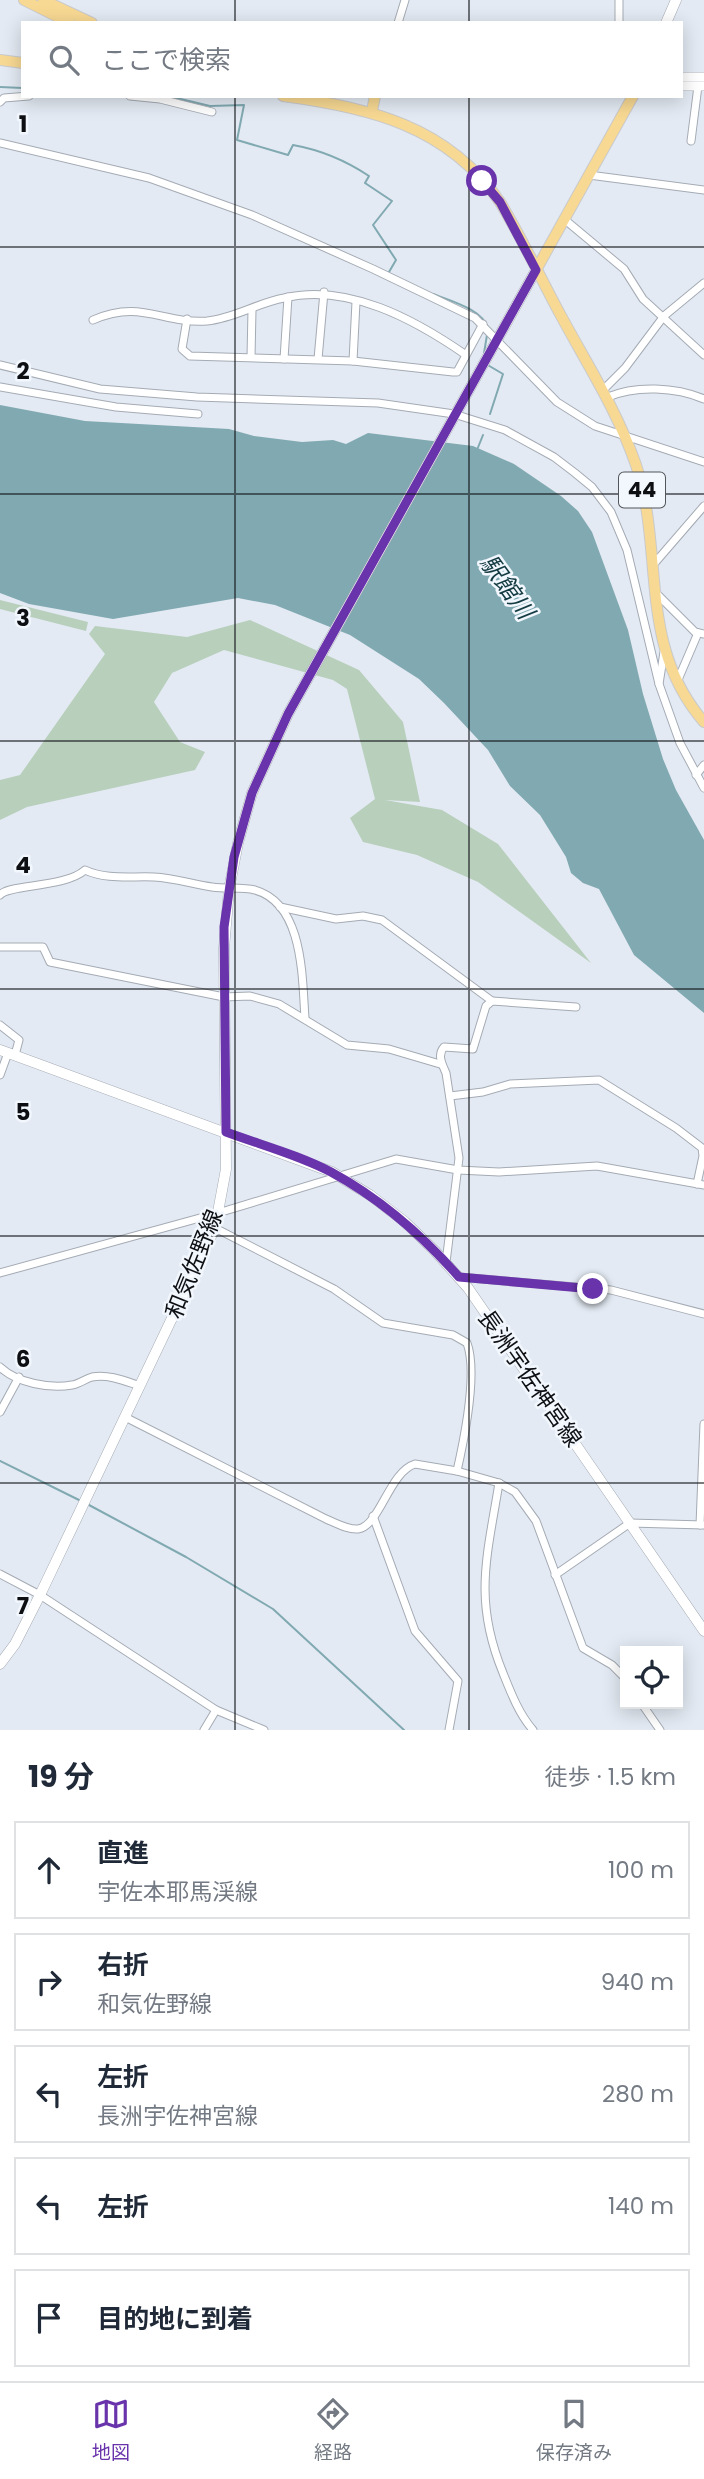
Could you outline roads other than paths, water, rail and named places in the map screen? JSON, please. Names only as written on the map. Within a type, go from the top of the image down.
[{"type":"main road","points":[[24,0],[66,21]]},
{"type":"main road","points":[[43,0],[88,21]]},
{"type":"main road","points":[[667,21],[676,0]]},
{"type":"main road","points":[[0,60],[21,63]]},
{"type":"main road","name":"44","points":[[295,98],[372,111],[420,132],[475,173],[500,202],[606,393],[625,438],[643,492],[654,592],[664,652],[677,683],[704,722]]},
{"type":"main road","points":[[372,111],[375,98]]},
{"type":"main road","points":[[536,270],[632,98]]},
{"type":"main road","name":"和気佐野線","points":[[0,1664],[15,1644],[40,1595],[215,1228],[226,1169],[224,938],[229,889],[240,835],[259,774],[324,648],[536,270]]},
{"type":"main road","name":"長洲宇佐神宮線","points":[[8,1053],[307,1161],[341,1178],[392,1212],[459,1277],[704,1631]]},
{"type":"street","points":[[399,21],[405,0]]},
{"type":"street","points":[[619,0],[620,21]]},
{"type":"street","points":[[683,77],[704,77]]},
{"type":"street","points":[[683,86],[701,86],[691,141]]},
{"type":"street","points":[[0,102],[4,98],[21,97]]},
{"type":"street","points":[[150,98],[212,112]]},
{"type":"street","points":[[0,143],[138,175],[230,207],[468,312],[483,324],[557,402],[595,426],[704,462]]},
{"type":"street","points":[[589,175],[704,190]]},
{"type":"street","points":[[564,219],[624,270],[643,299],[704,355]]},
{"type":"street","points":[[606,393],[664,316],[704,283]]},
{"type":"street","points":[[93,320],[127,309],[187,319],[218,319],[288,297],[324,292],[412,322],[466,355]]},
{"type":"street","points":[[318,359],[324,292]]},
{"type":"street","points":[[284,359],[288,297]]},
{"type":"street","points":[[353,361],[356,302]]},
{"type":"street","points":[[251,358],[252,310]]},
{"type":"street","points":[[187,319],[182,349],[187,355],[353,361],[457,372],[483,324]]},
{"type":"street","points":[[0,366],[100,388],[197,397],[378,403],[453,416],[505,430],[534,445],[584,480],[603,501],[627,550],[659,684],[680,743],[704,788]]},
{"type":"street","points":[[0,387],[127,409],[198,414]]},
{"type":"street","points":[[606,393],[681,390],[704,399]]},
{"type":"street","points":[[653,566],[704,506]]},
{"type":"street","points":[[654,592],[701,634],[677,683]]},
{"type":"street","points":[[659,684],[664,652]]},
{"type":"street","points":[[696,775],[704,765]]},
{"type":"street","points":[[0,895],[9,889],[30,889],[76,878],[85,870],[101,876],[169,877],[229,889],[256,890],[280,907],[336,919],[363,916],[382,920],[492,1001],[576,1007]]},
{"type":"street","points":[[280,907],[291,926],[300,954],[305,1018]]},
{"type":"street","points":[[0,947],[43,947],[50,962],[224,997],[241,995],[269,1000],[305,1018],[347,1045],[389,1049],[440,1063],[446,1073],[458,1146],[458,1170],[446,1262]]},
{"type":"street","points":[[440,1063],[444,1046],[473,1049],[486,1006],[492,1001]]},
{"type":"street","points":[[0,1025],[19,1040],[8,1053],[0,1075]]},
{"type":"street","points":[[0,1273],[341,1178],[396,1159],[458,1170],[499,1172],[597,1166],[700,1184],[702,1148],[606,1083],[510,1084],[483,1092],[450,1096]]},
{"type":"street","points":[[215,1228],[334,1289],[383,1323],[453,1335],[467,1343],[470,1355],[469,1401],[457,1471]]},
{"type":"street","points":[[459,1277],[611,1290],[704,1314]]},
{"type":"street","points":[[0,1367],[50,1388],[102,1377],[140,1386]]},
{"type":"street","points":[[0,1412],[19,1377]]},
{"type":"street","points":[[125,1418],[326,1519],[359,1529],[373,1516],[409,1466],[422,1465],[457,1471],[499,1483],[514,1492],[536,1521],[583,1648],[612,1665],[620,1673]]},
{"type":"street","points":[[555,1575],[630,1523],[702,1525],[704,1424]]},
{"type":"street","points":[[499,1483],[484,1578],[484,1615],[509,1688],[533,1730]]},
{"type":"street","points":[[373,1516],[415,1631],[458,1681],[449,1730]]},
{"type":"street","points":[[0,1574],[40,1595],[216,1710],[264,1730]]},
{"type":"street","points":[[645,1709],[660,1730]]},
{"type":"street","points":[[204,1730],[216,1710]]},
{"type":"water","name":"駅館川","points":[[0,405],[85,421],[229,429],[254,436],[302,442],[333,440],[346,444],[368,433],[473,446],[514,464],[561,496],[578,511],[592,532],[628,630],[643,694],[663,759],[676,790],[704,840],[704,1013],[634,955],[599,889],[583,883],[571,873],[566,857],[540,815],[510,786],[488,750],[444,703],[419,679],[350,635],[275,605],[238,598],[113,619],[29,604],[0,593]]},
{"type":"waterway","points":[[0,87],[21,88]]},
{"type":"waterway","points":[[176,98],[210,106],[244,105],[237,140],[288,155],[293,145],[313,150],[342,160],[369,176],[365,183],[392,201],[373,225],[396,260],[389,272]]},
{"type":"waterway","points":[[433,294],[474,311],[488,329]]},
{"type":"waterway","points":[[484,353],[487,335]]},
{"type":"waterway","points":[[486,364],[503,374],[490,414]]},
{"type":"waterway","points":[[477,450],[483,435]]},
{"type":"waterway","points":[[0,1461],[81,1501]]},
{"type":"waterway","points":[[89,1505],[186,1557],[273,1609],[404,1730]]}]
